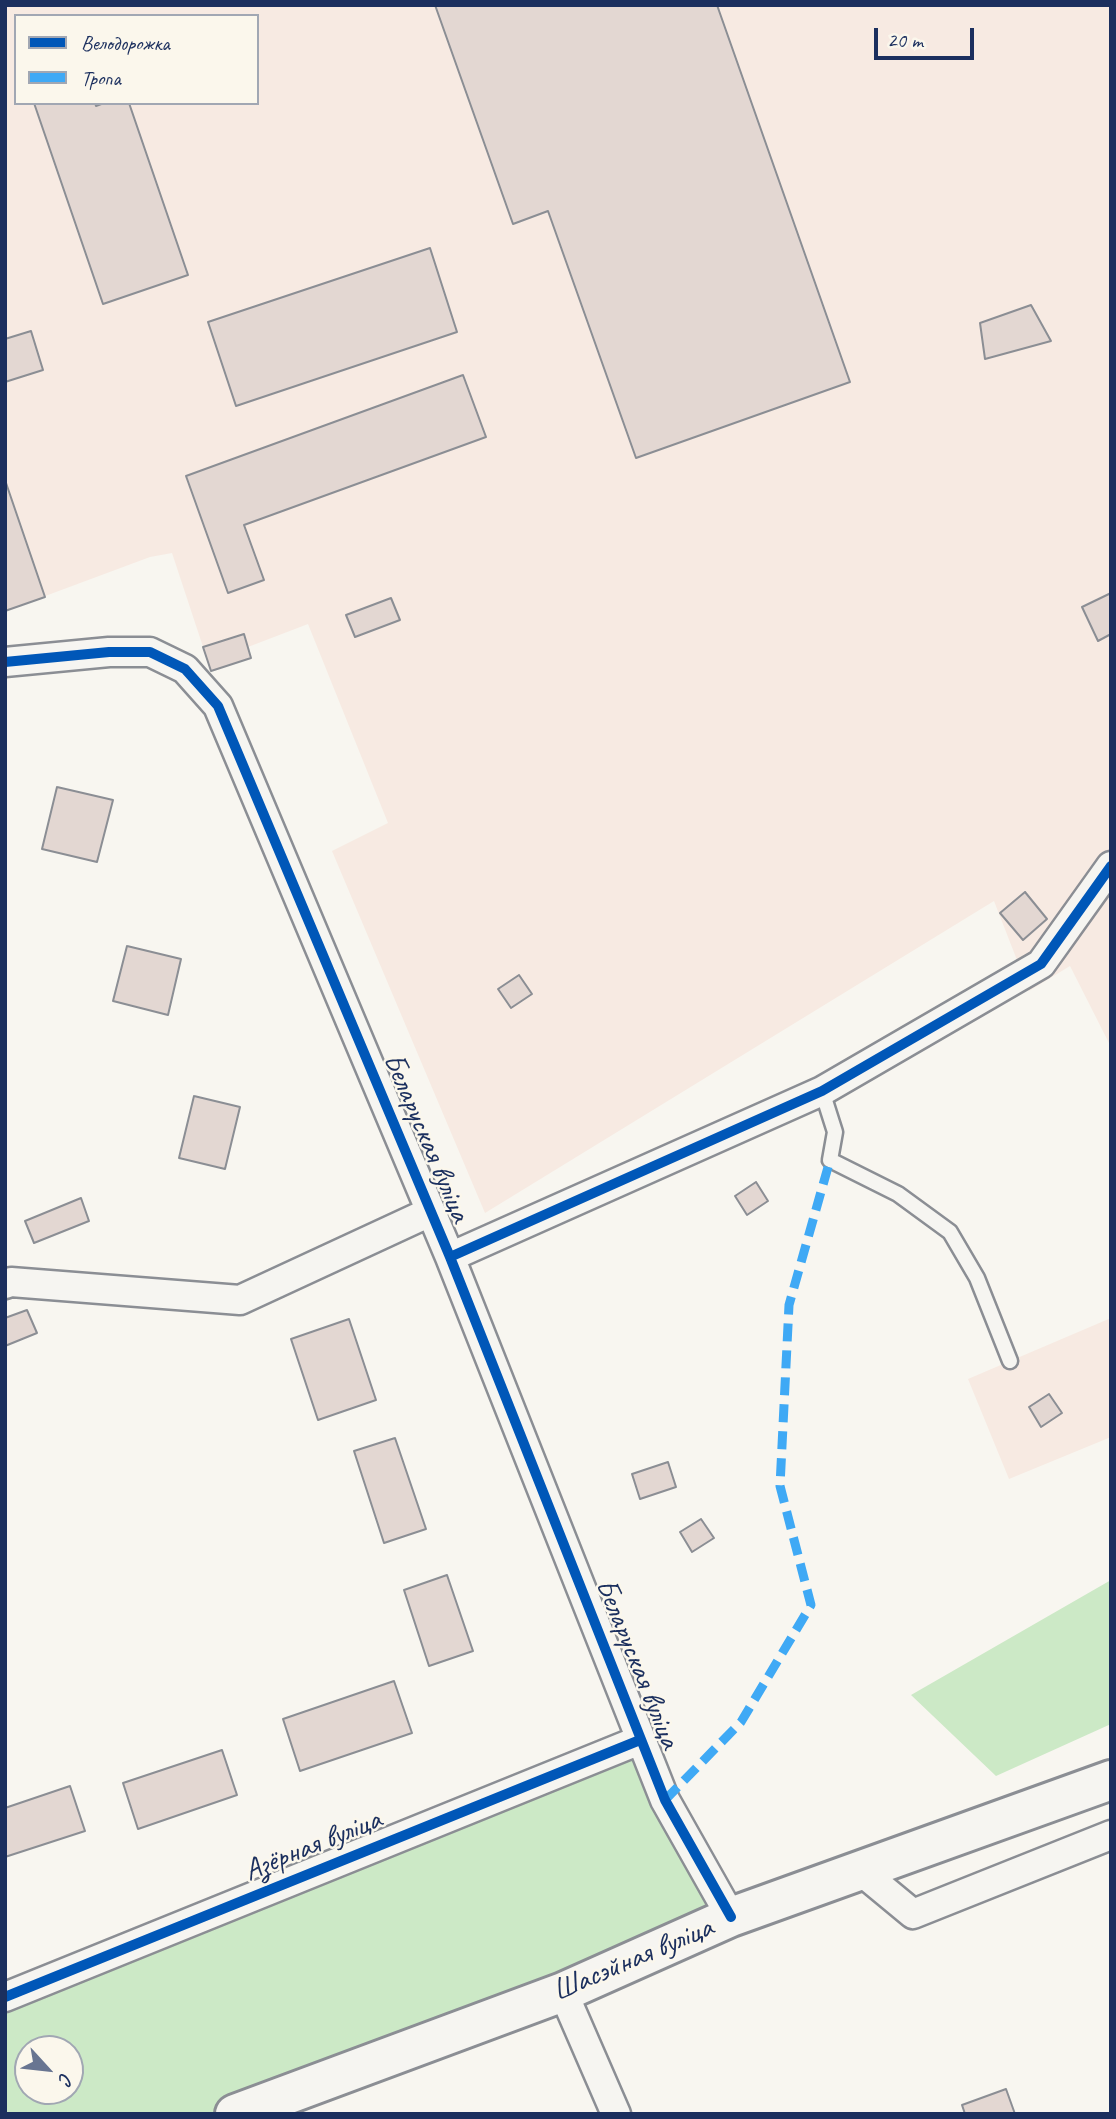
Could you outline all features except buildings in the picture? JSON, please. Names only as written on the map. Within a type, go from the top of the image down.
[{"type":"main road","name":"Шасэйная вуліца","points":[[235,2114],[562,1992],[731,1917],[1111,1780]]},
{"type":"street","name":"Беларуская вуліца","points":[[5,662],[109,652],[150,652],[185,669],[218,706],[450,1257],[665,1800],[731,1917]]},
{"type":"street","points":[[450,1257],[822,1091],[1041,964],[1111,866]]},
{"type":"street","points":[[5,1284],[11,1282],[240,1300],[430,1212]]},
{"type":"street","name":"Азёрная вуліца","points":[[5,1997],[640,1740]]},
{"type":"street","points":[[861,1871],[913,1914],[1111,1835]]},
{"type":"street","points":[[562,1992],[617,2114]]},
{"type":"lane","points":[[822,1091],[835,1132],[830,1160],[898,1194],[950,1232],[977,1278],[1010,1361]]},
{"type":"shaded area","points":[[5,5],[1111,5],[1111,1047],[1070,966],[1029,991],[994,901],[485,1213],[332,851],[388,823],[308,624],[248,647],[251,658],[211,671],[172,553],[150,557],[5,611]]},
{"type":"shaded area","points":[[1111,1318],[1111,1437],[1009,1479],[968,1379]]},
{"type":"green space","points":[[1111,1580],[1111,1724],[996,1776],[911,1695]]},
{"type":"green space","points":[[640,1740],[731,1917],[216,2114],[5,2114],[5,1997]]},
{"type":"marked path","points":[[665,1800],[741,1722],[811,1605],[780,1486],[789,1305],[830,1160]]},
{"type":"cycle path","points":[[5,662],[109,652],[150,652],[185,669],[218,706],[450,1257],[665,1800],[731,1917]]},
{"type":"cycle path","points":[[450,1257],[822,1091],[1041,964],[1111,866]]},
{"type":"cycle path","points":[[5,1997],[640,1740]]}]
